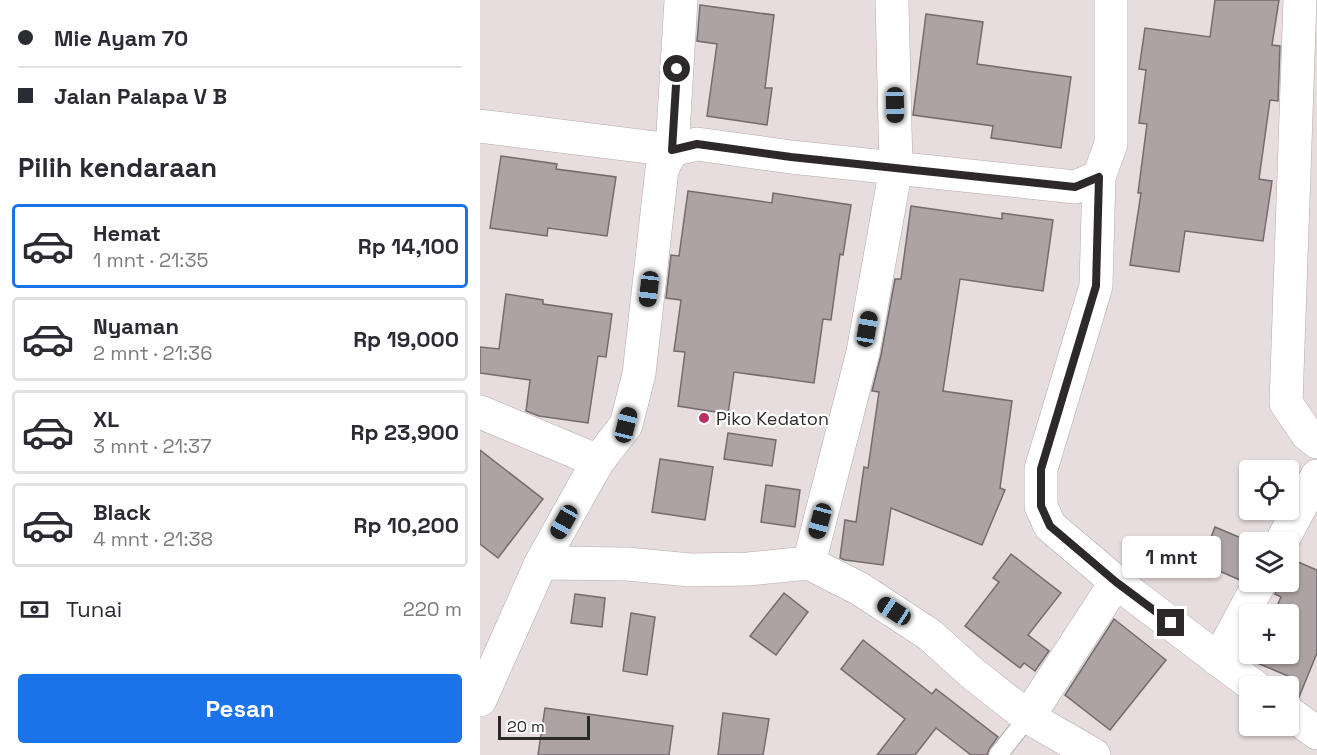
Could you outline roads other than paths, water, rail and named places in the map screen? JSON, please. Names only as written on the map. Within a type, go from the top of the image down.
[{"type":"street","points":[[480,700],[542,563],[598,461],[626,425],[639,374],[662,169],[672,150],[681,0]]},
{"type":"street","points":[[809,563],[863,352],[896,168],[892,0]]},
{"type":"street","points":[[1111,0],[1111,144],[1099,177],[1096,286],[1041,469],[1041,506],[1050,526],[1116,582],[1240,676]]},
{"type":"street","points":[[1300,0],[1286,402],[1307,434],[1317,442]]},
{"type":"street","points":[[480,126],[672,150],[697,144],[1075,187],[1099,177]]},
{"type":"street","points":[[480,412],[598,461]]},
{"type":"street","points":[[1287,532],[1317,476]]},
{"type":"street","points":[[542,563],[627,564],[690,570],[748,569],[809,563],[860,589],[930,635],[972,673],[1028,717],[1094,755]]},
{"type":"street","points":[[1028,717],[1116,582]]},
{"type":"street","points":[[1218,660],[1255,592]]},
{"type":"street","points":[[1299,720],[1317,733]]},
{"type":"lane","points":[[998,755],[1028,717]]},
{"type":"place","name":"Piko Kedaton","points":[[704,418]]}]
